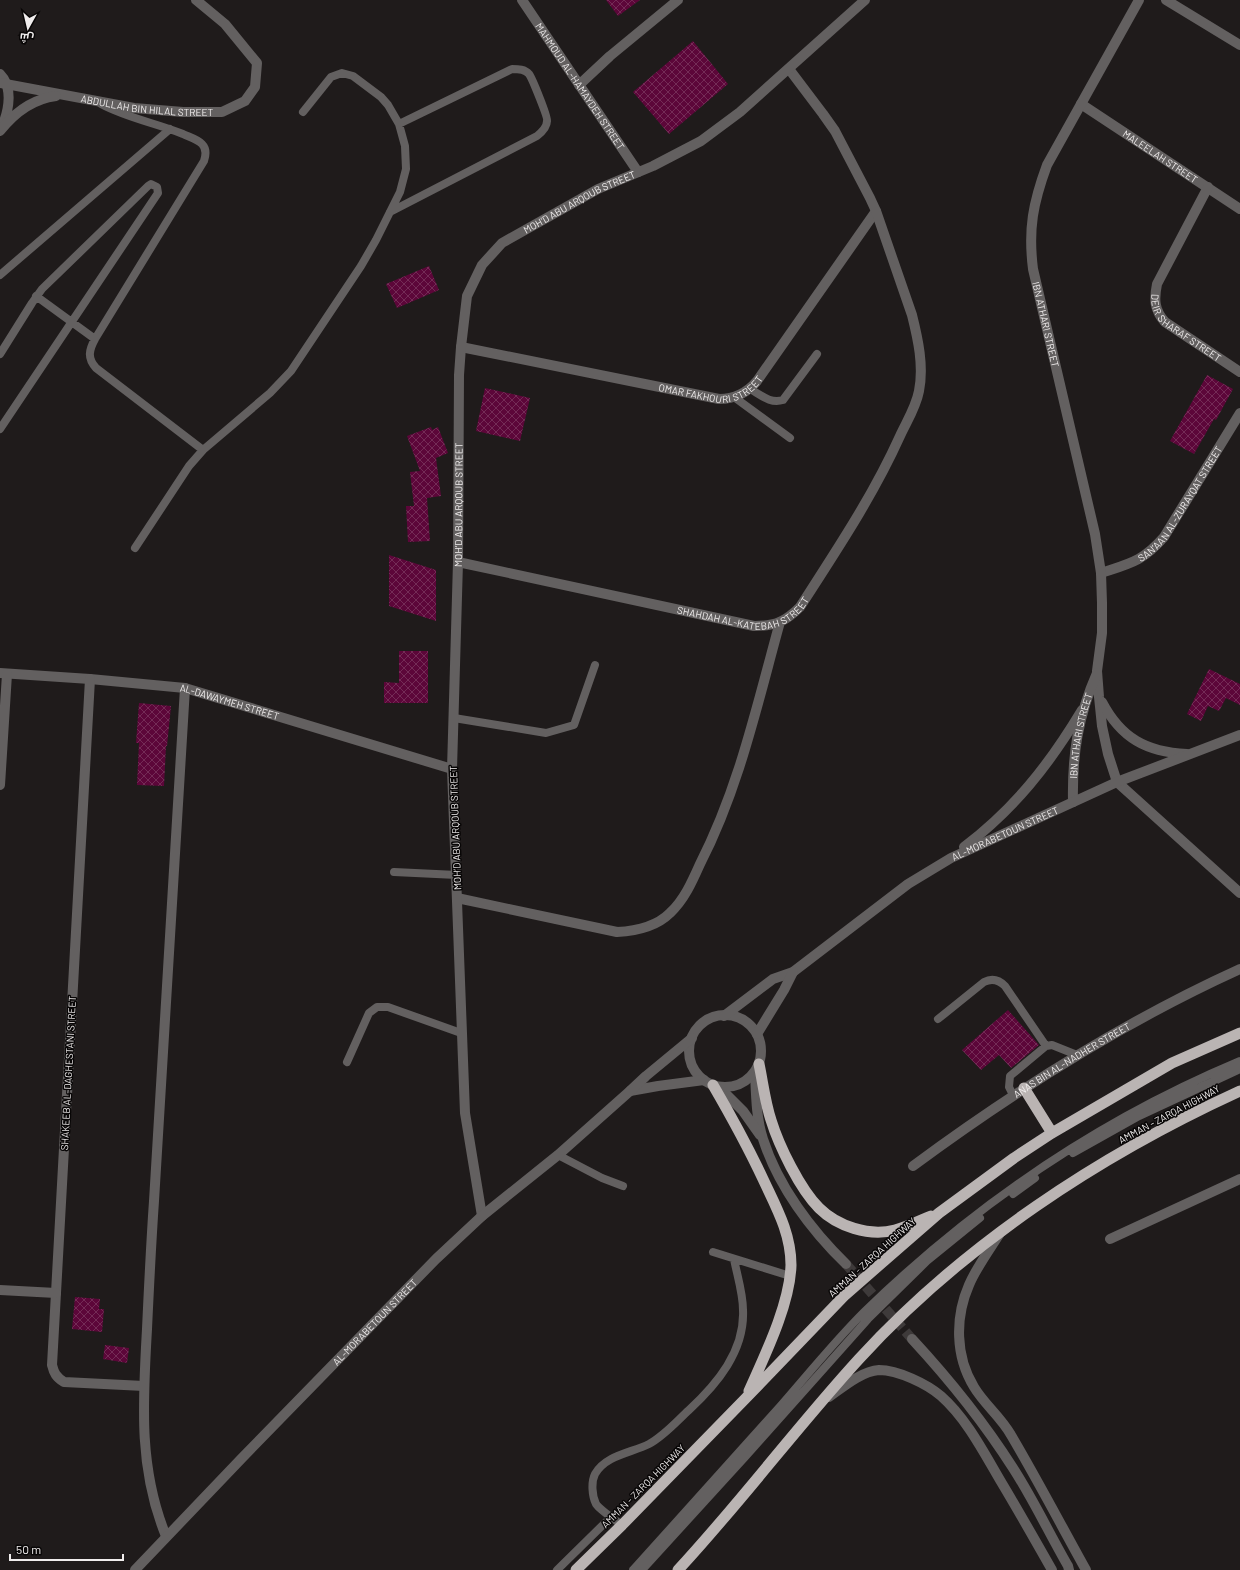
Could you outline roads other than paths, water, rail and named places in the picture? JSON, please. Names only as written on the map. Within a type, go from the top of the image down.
[{"type":"highway","name":"AMMAN - ZARQA HIGHWAY","points":[[576,1570],[622,1525],[845,1295],[939,1213],[1014,1158],[1052,1133],[1172,1063],[1240,1032]]},
{"type":"highway","points":[[757,1068],[775,1134],[800,1182],[819,1208],[846,1226],[878,1232],[894,1230],[939,1213]]},
{"type":"highway","points":[[712,1084],[740,1131],[785,1226],[790,1245],[790,1276],[776,1325],[745,1399]]},
{"type":"highway","points":[[1024,1088],[1052,1133]]},
{"type":"highway","name":"AMMAN - ZARQA HIGHWAY","points":[[678,1570],[735,1506],[822,1401],[860,1358],[915,1303],[952,1270],[1001,1232],[1067,1186],[1135,1144],[1240,1091]]},
{"type":"street","name":"ABDULLAH BIN HILAL STREET","points":[[3,83],[134,108],[183,112],[222,112],[245,101],[255,87],[257,64],[225,24],[196,0]]},
{"type":"street","name":"MAHMOUD AL-HAMAYDEH STREET","points":[[522,0],[638,172]]},
{"type":"street","points":[[579,85],[610,56],[678,0]]},
{"type":"street","name":"MOH’D ABU ARQOUB STREET","points":[[482,1216],[465,1113],[452,769],[458,562],[461,347],[467,296],[482,265],[502,243],[598,189],[680,153],[721,127],[789,69],[865,0]]},
{"type":"street","name":"IBN ATHARI STREET","points":[[1117,782],[1108,754],[1102,726],[1099,697],[1098,671],[1102,633],[1101,573],[1095,534],[1033,269],[1031,235],[1032,214],[1046,165],[1139,0]]},
{"type":"street","points":[[1166,0],[1238,41]]},
{"type":"street","name":"SHAHDAH AL-KATEBAH STREET","points":[[458,562],[754,626],[767,626],[780,622],[791,616],[800,607],[870,496],[894,450],[919,392],[921,368],[916,332],[907,298],[876,211],[835,131],[789,69]]},
{"type":"street","points":[[0,74],[9,94],[4,123],[0,130]]},
{"type":"street","points":[[0,130],[14,115],[32,102],[54,96],[65,95]]},
{"type":"street","name":"MALEELAH STREET","points":[[1081,104],[1240,209]]},
{"type":"street","name":"DEIR SHARAF STREET","points":[[1208,187],[1157,284],[1155,306],[1159,316],[1165,322],[1240,372]]},
{"type":"street","name":"OMAR FAKHOURI STREET","points":[[461,347],[719,399],[734,397],[743,394],[758,381],[876,211]]},
{"type":"street","name":"SAN’AAN AL-ZURAYQAT STREET","points":[[1101,573],[1135,562],[1154,549],[1164,537],[1240,413]]},
{"type":"street","points":[[457,898],[617,932],[636,931],[654,924],[669,914],[682,900],[691,883],[732,793],[780,622]]},
{"type":"street","name":"IBN ATHARI STREET","points":[[1073,802],[1074,756],[1082,710],[1098,671]]},
{"type":"street","points":[[0,786],[3,674]]},
{"type":"street","name":"AL-DAWAYMEH STREET","points":[[3,674],[90,679],[185,688],[452,769]]},
{"type":"street","name":"SHAKEEB AL-DAGHESTANI STREET","points":[[90,679],[52,1365],[53,1372],[64,1382],[144,1386]]},
{"type":"street","points":[[166,1536],[152,1494],[146,1458],[144,1386],[162,1041],[185,688]]},
{"type":"street","points":[[1099,697],[1110,717],[1126,734],[1145,746],[1168,753],[1191,754]]},
{"type":"street","points":[[951,858],[983,833],[1012,806],[1033,782],[1062,744],[1082,710]]},
{"type":"street","name":"AL-MORABETOUN STREET","points":[[724,1016],[773,979],[793,972],[908,884],[951,858],[1117,782],[1240,734]]},
{"type":"street","points":[[1117,782],[1240,893]]},
{"type":"street","name":"ANAS BIN AL-NADHER STREET","points":[[913,1166],[1013,1095],[1077,1055],[1176,1000],[1240,969]]},
{"type":"street","name":"AL-MORABETOUN STREET","points":[[757,1034],[784,990],[793,972]]},
{"type":"street","points":[[762,1138],[757,1110],[757,1068],[761,1054],[761,1044],[757,1034],[749,1024],[737,1017],[724,1016],[710,1019],[699,1026],[692,1038],[689,1050],[691,1061],[696,1072],[743,1111],[762,1138],[784,1186],[794,1201],[828,1246],[846,1264]]},
{"type":"street","name":"AL-MORABETOUN STREET","points":[[135,1570],[166,1536],[436,1259],[482,1216],[558,1155],[630,1092],[651,1071],[692,1038]]},
{"type":"street","points":[[712,1084],[733,1087],[745,1082],[757,1068]]},
{"type":"street","name":"AL-MORABETOUN STREET","points":[[630,1092],[658,1086],[712,1084]]},
{"type":"street","points":[[1110,1239],[1240,1179]]},
{"type":"street","points":[[1001,1232],[969,1283],[962,1303],[959,1325],[960,1346],[965,1367],[974,1386],[1010,1433],[1086,1570]]},
{"type":"street","points":[[0,1290],[56,1293]]},
{"type":"street","points":[[912,1339],[956,1388],[995,1441],[1014,1469],[1070,1569]]},
{"type":"street","points":[[822,1401],[859,1377],[879,1370],[901,1374],[921,1383],[940,1395],[955,1410],[982,1448],[1052,1570]]},
{"type":"lane","points":[[390,212],[537,136],[545,127],[548,118],[530,74],[523,70],[512,69],[399,124]]},
{"type":"lane","points":[[135,548],[181,478],[203,450],[270,393],[291,371],[361,266],[400,192],[406,169],[405,146],[399,124],[388,105],[381,97],[353,76],[342,73],[331,77],[303,112]]},
{"type":"lane","points":[[95,101],[122,114],[170,129],[202,143],[205,149],[206,155],[204,161],[94,339],[89,355],[91,362],[96,368],[203,450]]},
{"type":"lane","points":[[0,275],[170,129]]},
{"type":"lane","points":[[0,354],[36,296],[148,186],[155,184],[158,193],[0,429]]},
{"type":"lane","points":[[36,296],[94,339]]},
{"type":"lane","points":[[750,389],[771,401],[777,402],[783,400],[817,354]]},
{"type":"lane","points":[[734,397],[790,438]]},
{"type":"lane","points":[[454,718],[546,733],[574,725],[595,665]]},
{"type":"lane","points":[[394,872],[457,875]]},
{"type":"lane","points":[[938,1019],[984,982],[997,980],[1005,986],[1046,1046]]},
{"type":"lane","points":[[347,1062],[369,1013],[377,1007],[388,1007],[461,1033]]},
{"type":"lane","points":[[1013,1095],[1009,1087],[1010,1076],[1046,1046],[1052,1045],[1077,1055]]},
{"type":"lane","points":[[633,1570],[778,1409],[833,1345],[894,1284],[929,1253],[978,1213],[1020,1182],[1097,1132],[1176,1090],[1240,1061]]},
{"type":"lane","points":[[642,1570],[746,1457],[868,1319],[927,1261],[989,1211],[1061,1160],[1139,1116],[1240,1069]]},
{"type":"lane","points":[[558,1155],[602,1178],[623,1186]]},
{"type":"lane","points":[[714,1252],[790,1276]]},
{"type":"lane","points":[[622,1525],[596,1504],[592,1490],[595,1475],[603,1463],[652,1443],[701,1399],[714,1385],[732,1357],[741,1332],[743,1309],[734,1259]]},
{"type":"lane","points":[[557,1570],[611,1517]]},
{"type":"tunnel","points":[[846,1264],[912,1339]]}]
